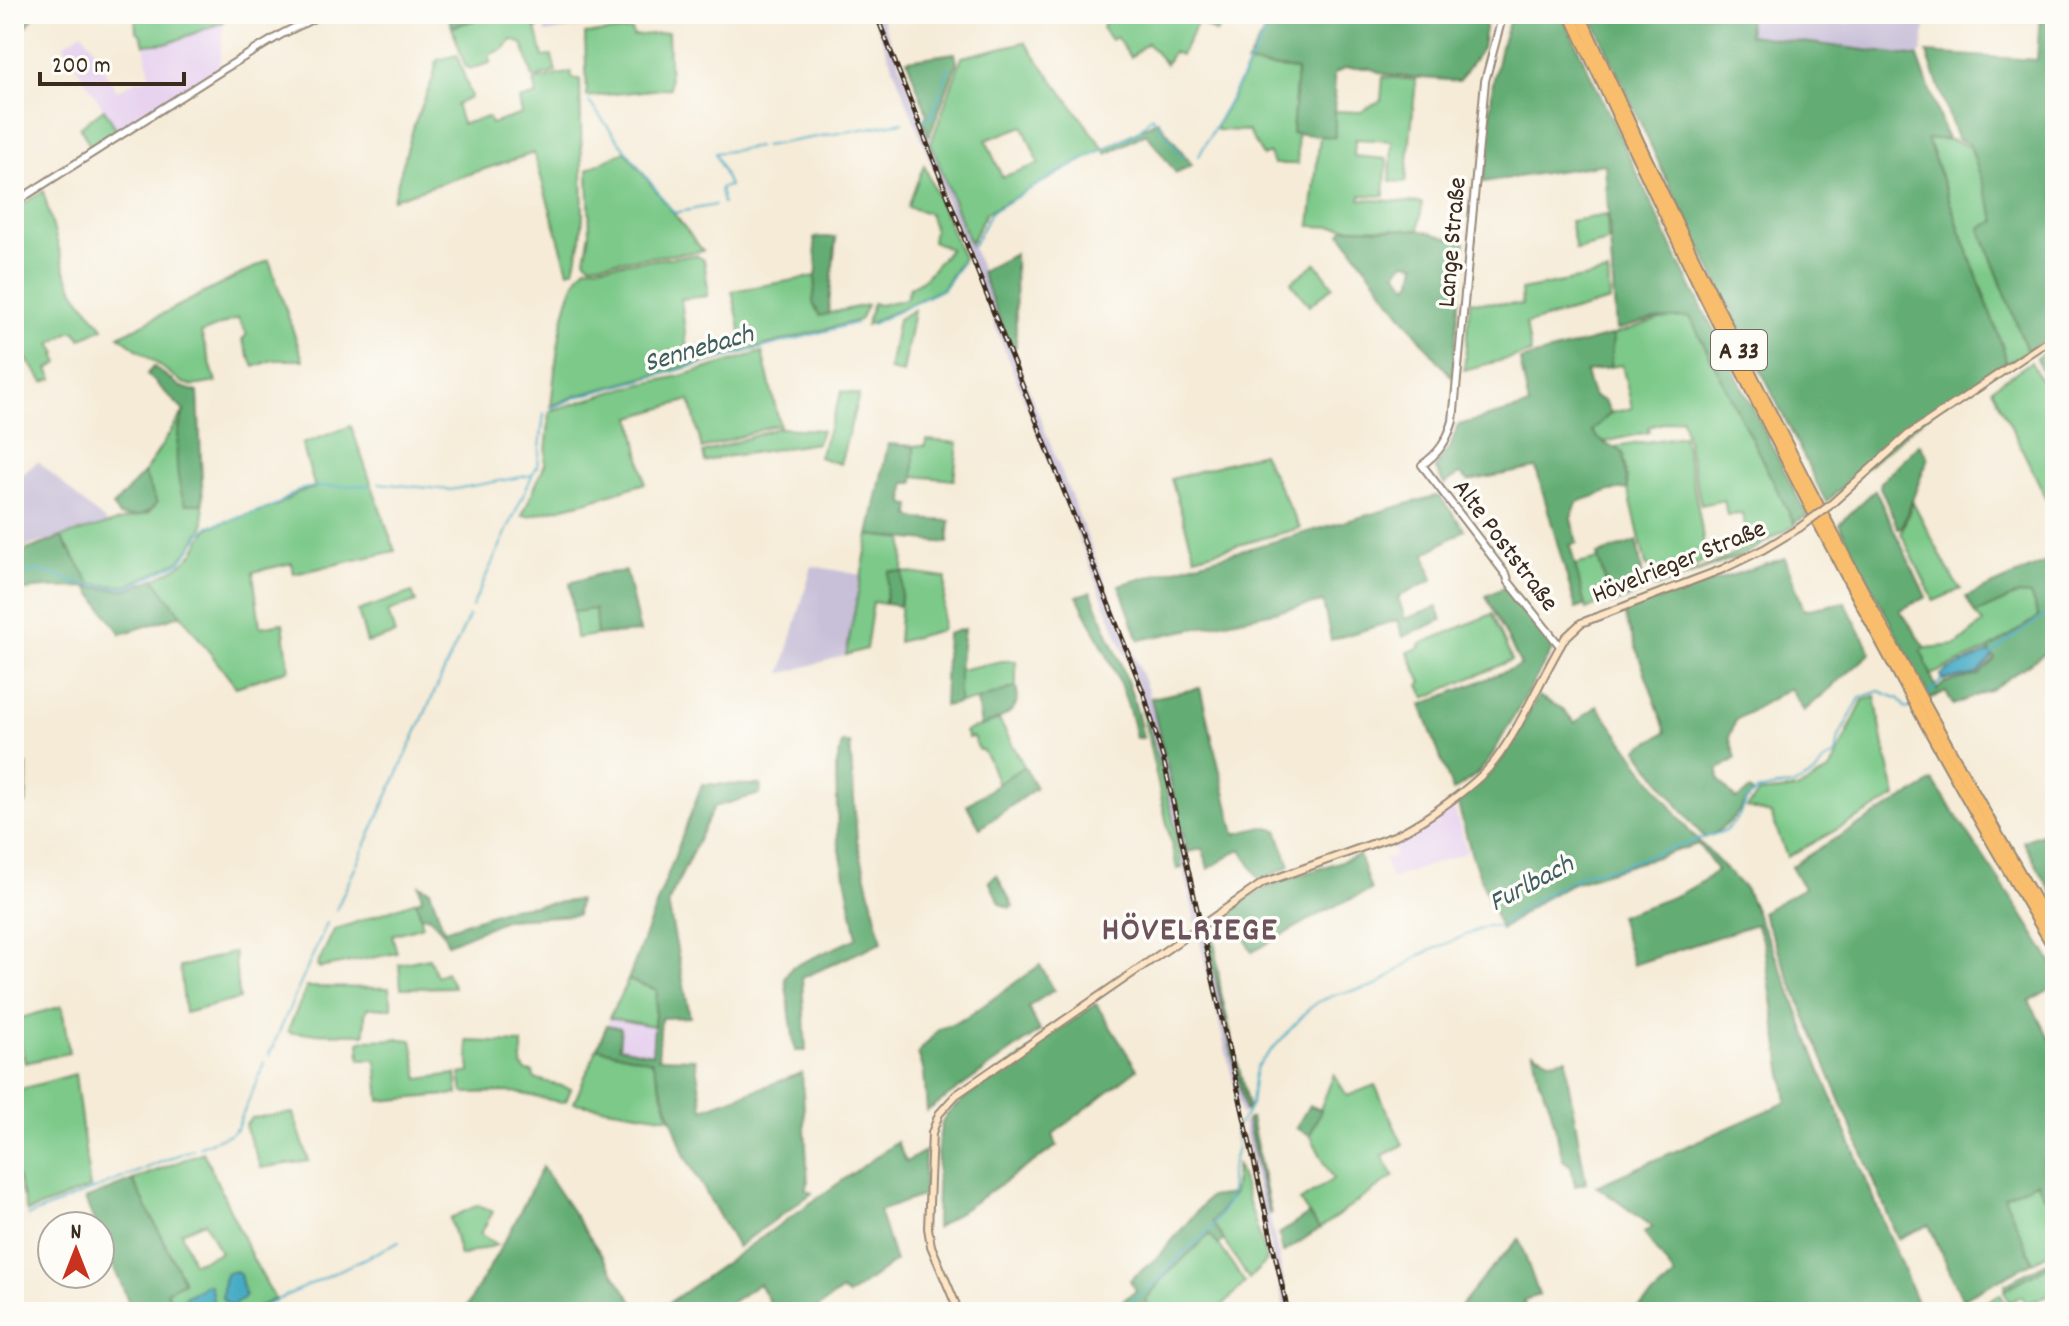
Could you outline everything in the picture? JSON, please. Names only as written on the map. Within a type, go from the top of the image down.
[{"type":"highway","name":"A 33","points":[[1570,14],[1737,366],[1894,667],[2055,950]]},
{"type":"highway","name":"A 33","points":[[1580,14],[1730,331],[1811,492],[1910,679],[2055,934]]},
{"type":"main road","name":"Hövelrieger Straße","points":[[959,1312],[929,1236],[932,1133],[939,1114],[956,1095],[1265,882],[1393,837],[1414,826],[1489,768],[1572,629],[1589,618],[1723,569],[1782,540],[1829,506],[1908,435],[2055,336]]},
{"type":"street","points":[[14,203],[224,69],[322,14]]},
{"type":"street","name":"Lange Straße","points":[[1422,465],[1441,450],[1453,421],[1484,92],[1489,61],[1503,14]]},
{"type":"street","name":"Alte Poststraße","points":[[1422,465],[1560,646]]},
{"type":"shaded area","points":[[544,14],[579,14],[580,27],[545,33]]},
{"type":"shaded area","points":[[872,14],[880,14],[1151,698],[1201,920],[1196,924],[1140,693]]},
{"type":"shaded area","points":[[1748,14],[1850,23],[1852,14],[1927,14],[1922,51],[1918,57],[1748,35]]},
{"type":"shaded area","points":[[223,22],[219,69],[119,133],[63,45],[82,32],[103,61],[102,67],[117,91],[150,75],[144,45],[169,43]]},
{"type":"shaded area","points":[[38,461],[109,524],[14,552],[14,482]]},
{"type":"shaded area","points":[[812,566],[862,575],[846,655],[781,674]]},
{"type":"shaded area","points":[[1454,807],[1467,852],[1391,879],[1384,859],[1395,856],[1391,842]]},
{"type":"shaded area","points":[[1204,929],[1245,1111],[1241,1115],[1198,933]]},
{"type":"shaded area","points":[[609,1018],[654,1026],[652,1054],[619,1047],[607,1026]]},
{"type":"shaded area","points":[[1247,1120],[1291,1312],[1285,1312],[1243,1123]]},
{"type":"green space","points":[[14,14],[35,14],[14,46]]},
{"type":"green space","points":[[135,14],[224,14],[223,22],[169,43],[144,45],[136,31]]},
{"type":"green space","points":[[448,14],[494,14],[452,27]]},
{"type":"green space","points":[[494,14],[542,14],[544,25],[536,28],[543,57],[552,56],[556,72],[533,78],[523,44],[512,40],[504,49],[490,54],[490,63],[471,69],[465,66],[452,27]]},
{"type":"green space","points":[[1109,14],[1202,14],[1181,55],[1173,52],[1166,64],[1147,43],[1131,57],[1116,37],[1111,40],[1102,28]]},
{"type":"green space","points":[[1202,14],[1229,14],[1216,33],[1198,21]]},
{"type":"green space","points":[[1274,14],[1487,14],[1482,48],[1459,81],[1397,76],[1369,68],[1345,68],[1334,74],[1335,137],[1292,133],[1297,70],[1246,64]]},
{"type":"green space","points":[[1512,14],[1562,14],[1678,260],[1807,516],[1794,523],[1690,317],[1654,319],[1616,330],[1605,164],[1483,182],[1493,83]]},
{"type":"green space","points":[[1590,14],[1748,14],[1749,35],[1918,57],[1947,139],[1927,139],[2004,351],[2006,364],[1936,408],[1826,502],[1664,174]]},
{"type":"green space","points":[[2040,14],[2055,14],[2055,333],[2027,351],[1980,228],[1996,221],[1969,143],[1957,139],[1927,53],[2037,60]]},
{"type":"green space","points":[[632,30],[633,36],[668,32],[670,88],[587,97],[585,34]]},
{"type":"green space","points":[[1025,42],[1104,149],[986,213],[970,244],[931,143],[962,57]],"holes":[[[1023,126],[1039,164],[1002,177],[986,140]]]},
{"type":"green space","points":[[955,53],[957,63],[929,137],[923,121],[927,114],[907,60]]},
{"type":"green space","points":[[457,55],[471,96],[456,104],[462,124],[488,117],[491,124],[522,114],[519,100],[537,95],[534,81],[571,72],[573,79],[580,79],[583,215],[574,269],[568,271],[534,153],[393,199],[437,60]]},
{"type":"green space","points":[[1249,65],[1297,70],[1292,133],[1297,134],[1298,164],[1274,164],[1269,153],[1263,156],[1248,131],[1217,130],[1216,126]]},
{"type":"green space","points":[[1383,77],[1416,80],[1406,182],[1390,181],[1392,141],[1355,139],[1354,156],[1387,159],[1384,196],[1361,195],[1360,199],[1422,203],[1419,230],[1310,226],[1320,136],[1335,137],[1335,111],[1361,112],[1381,100]]},
{"type":"green space","points":[[104,109],[119,133],[92,150],[80,127]]},
{"type":"green space","points":[[1158,120],[1192,165],[1176,173],[1146,133],[1107,154],[1104,149]]},
{"type":"green space","points":[[1927,138],[1970,146],[1996,221],[1980,229],[2027,351],[2006,364],[2004,351]]},
{"type":"green space","points":[[625,151],[703,251],[590,264],[585,259],[590,233],[588,169]]},
{"type":"green space","points":[[924,165],[963,258],[942,289],[866,325],[873,303],[879,305],[906,299],[910,287],[923,280],[950,249],[932,241],[934,228],[929,213],[907,207]]},
{"type":"green space","points":[[43,191],[66,274],[75,292],[103,328],[81,339],[75,332],[70,332],[51,344],[59,363],[48,369],[53,379],[44,382],[14,343],[14,256],[22,253],[14,232],[14,210]]},
{"type":"green space","points":[[1607,215],[1608,242],[1576,250],[1570,221]]},
{"type":"green space","points":[[1345,228],[1419,230],[1465,242],[1452,377],[1409,324],[1341,233]],"holes":[[[1405,262],[1416,264],[1413,280],[1408,286],[1396,272]]]},
{"type":"green space","points":[[814,238],[836,238],[828,314],[820,316],[813,303],[817,268]]},
{"type":"green space","points":[[1015,254],[1016,347],[1011,348],[981,272]]},
{"type":"green space","points":[[696,255],[704,260],[708,289],[707,296],[681,299],[687,349],[742,336],[732,291],[817,276],[813,303],[820,315],[867,305],[860,320],[576,396],[551,406],[565,312],[577,278],[586,267]]},
{"type":"green space","points":[[269,260],[303,360],[273,360],[254,367],[242,340],[247,334],[238,318],[201,333],[216,382],[194,386],[183,383],[119,336]]},
{"type":"green space","points":[[1316,263],[1333,286],[1309,306],[1291,282]]},
{"type":"green space","points":[[1608,273],[1610,301],[1526,324],[1531,353],[1464,370],[1470,301],[1522,305],[1521,290]]},
{"type":"green space","points":[[914,310],[903,373],[889,370],[898,319]]},
{"type":"green space","points":[[1690,316],[1795,525],[1743,555],[1655,588],[1651,583],[1655,575],[1689,574],[1750,545],[1742,514],[1727,515],[1724,500],[1701,505],[1682,418],[1648,427],[1649,432],[1601,443],[1592,431],[1611,413],[1632,408],[1622,365],[1610,367],[1613,335],[1660,319]]},
{"type":"green space","points":[[1613,335],[1610,367],[1586,372],[1594,397],[1605,401],[1611,413],[1592,431],[1603,442],[1623,453],[1628,489],[1610,491],[1577,502],[1571,519],[1577,543],[1570,545],[1585,605],[1576,609],[1536,468],[1469,481],[1460,474],[1444,484],[1435,468],[1451,445],[1458,425],[1529,406],[1520,360]]},
{"type":"green space","points":[[2055,345],[2055,401],[2036,358]]},
{"type":"green space","points":[[762,352],[780,426],[702,449],[690,400],[632,417],[645,483],[592,500],[522,516],[545,464],[550,411]]},
{"type":"green space","points":[[2031,362],[2055,408],[2055,516],[1992,388]]},
{"type":"green space","points":[[154,367],[181,387],[198,392],[203,504],[185,504],[177,458],[178,434],[184,411],[147,374]]},
{"type":"green space","points":[[842,391],[859,395],[840,464],[819,457]]},
{"type":"green space","points":[[184,411],[178,429],[185,503],[203,504],[204,525],[179,561],[127,586],[91,584],[61,537],[148,513],[157,503],[144,473]]},
{"type":"green space","points":[[351,426],[395,551],[294,574],[292,563],[253,572],[260,627],[283,623],[289,669],[236,687],[154,579],[188,558],[210,527],[278,505],[299,492],[315,488],[302,444]]},
{"type":"green space","points":[[777,428],[822,431],[817,443],[705,462],[703,453]]},
{"type":"green space","points":[[1683,436],[1700,520],[1703,559],[1698,565],[1687,569],[1657,570],[1646,565],[1623,453],[1615,447]]},
{"type":"green space","points":[[927,440],[958,443],[954,480],[914,476],[914,446],[926,446]]},
{"type":"green space","points":[[888,444],[914,446],[914,483],[905,483],[904,504],[911,505],[910,515],[915,519],[950,521],[948,543],[869,535]]},
{"type":"green space","points":[[1919,444],[1928,458],[1902,527],[1898,528],[1880,487],[1881,482]]},
{"type":"green space","points":[[1262,453],[1300,528],[1195,557],[1171,479]]},
{"type":"green space","points":[[144,473],[157,503],[140,515],[119,516],[113,506]]},
{"type":"green space","points":[[1875,490],[1926,597],[1900,610],[1926,648],[1921,651],[1937,690],[1944,683],[1979,675],[1995,659],[1989,649],[2039,617],[2030,595],[2019,594],[1975,614],[1966,597],[2044,563],[2055,545],[2055,646],[1992,689],[1953,705],[1946,691],[1930,699],[1839,524]]},
{"type":"green space","points":[[1440,497],[1465,530],[1425,554],[1433,580],[1398,597],[1405,619],[1437,607],[1442,620],[1403,637],[1397,620],[1331,640],[1323,602],[1139,640],[1119,585]]},
{"type":"green space","points":[[1913,502],[1961,589],[1934,601],[1901,533]]},
{"type":"green space","points":[[869,535],[904,539],[903,572],[946,578],[942,627],[941,630],[898,642],[903,573],[890,571],[885,604],[873,602],[866,649],[846,655]]},
{"type":"green space","points":[[61,537],[91,584],[88,587],[127,590],[154,579],[181,615],[121,634],[87,587],[14,591],[14,555]]},
{"type":"green space","points":[[1637,541],[1645,591],[1613,604],[1597,555]]},
{"type":"green space","points":[[1785,558],[1804,610],[1845,602],[1871,653],[1804,711],[1790,688],[1736,720],[1729,737],[1736,758],[1718,770],[1719,780],[1736,800],[1750,790],[1753,793],[1727,824],[1705,838],[1637,749],[1666,732],[1623,611]]},
{"type":"green space","points":[[1598,559],[1611,599],[1586,610],[1575,565]]},
{"type":"green space","points":[[626,571],[640,632],[597,635],[595,609],[573,612],[570,583],[599,574]]},
{"type":"green space","points":[[889,571],[903,572],[900,606],[885,604]]},
{"type":"green space","points":[[1507,586],[1553,648],[1488,762],[1453,791],[1421,705],[1521,665],[1486,596]]},
{"type":"green space","points":[[412,592],[416,602],[388,612],[395,634],[367,643],[358,611]]},
{"type":"green space","points":[[1091,592],[1128,682],[1143,738],[1136,738],[1119,683],[1077,596]]},
{"type":"green space","points":[[2019,594],[2030,595],[2039,617],[1989,649],[1931,675],[1921,651],[1956,645],[1983,623],[1975,614]]},
{"type":"green space","points":[[595,609],[597,635],[576,638],[573,612]]},
{"type":"green space","points":[[1492,614],[1512,660],[1425,698],[1408,652]]},
{"type":"green space","points":[[964,629],[959,703],[944,706],[947,634]]},
{"type":"green space","points":[[1016,661],[1016,687],[959,703],[959,670]]},
{"type":"green space","points":[[1016,687],[1017,703],[1009,713],[981,726],[977,700]]},
{"type":"green space","points":[[1200,688],[1235,834],[1263,827],[1277,830],[1290,866],[1260,881],[1241,849],[1208,869],[1203,849],[1187,852],[1151,698]]},
{"type":"green space","points":[[1140,693],[1172,815],[1182,868],[1177,869]]},
{"type":"green space","points":[[1538,696],[1563,709],[1575,723],[1597,706],[1689,831],[1746,890],[1921,1312],[1634,1312],[1675,1276],[1644,1233],[1653,1227],[1596,1186],[1787,1102],[1764,945],[1756,924],[1633,965],[1619,916],[1683,892],[1717,870],[1698,844],[1570,884],[1541,900],[1501,930],[1472,856],[1457,801],[1496,767]]},
{"type":"green space","points":[[1875,696],[1896,797],[1787,857],[1771,814],[1747,808],[1759,793],[1798,789],[1830,770],[1863,700]]},
{"type":"green space","points":[[999,720],[1024,766],[998,785],[989,760],[965,731]]},
{"type":"green space","points":[[842,743],[850,743],[857,840],[882,942],[802,978],[806,1051],[795,1051],[785,978],[792,967],[857,938],[838,840],[836,768]]},
{"type":"green space","points":[[27,765],[26,804],[14,808],[14,769]]},
{"type":"green space","points":[[1024,766],[1036,788],[980,828],[967,805]]},
{"type":"green space","points":[[1933,781],[2055,968],[2055,986],[2029,1001],[2055,1048],[2055,1215],[2037,1182],[2004,1196],[2033,1262],[1962,1299],[1929,1225],[1898,1239],[1762,912],[1804,888],[1791,867]]},
{"type":"green space","points":[[702,784],[761,785],[760,794],[714,807],[668,903],[690,1017],[661,1018],[658,1058],[695,1059],[703,1109],[802,1073],[808,1183],[805,1189],[812,1193],[737,1247],[684,1154],[652,1061],[597,1048],[607,1025],[621,1028],[619,1047],[652,1054],[657,990],[628,980]]},
{"type":"green space","points":[[2055,829],[2055,898],[2023,841]]},
{"type":"green space","points":[[1359,855],[1371,890],[1327,910],[1252,952],[1231,910],[1280,882]]},
{"type":"green space","points":[[997,875],[1013,906],[1010,908],[1000,904],[989,881]]},
{"type":"green space","points":[[419,885],[430,890],[444,930],[510,908],[579,900],[577,915],[507,919],[448,944],[443,932],[428,916],[421,917],[416,901],[422,899]]},
{"type":"green space","points":[[416,901],[423,926],[392,935],[397,953],[320,968],[317,966],[334,930]]},
{"type":"green space","points":[[1214,938],[1221,993],[1248,1106],[1245,1111],[1207,940]]},
{"type":"green space","points":[[234,952],[239,999],[185,1013],[180,967]]},
{"type":"green space","points":[[429,958],[437,976],[446,972],[454,987],[401,988],[399,964]]},
{"type":"green space","points":[[1040,965],[1054,990],[1028,1007],[1040,1031],[927,1111],[924,1072],[918,1053],[939,1029],[966,1018]]},
{"type":"green space","points":[[628,980],[657,990],[654,1026],[609,1018]]},
{"type":"green space","points":[[307,987],[389,988],[392,1008],[367,1008],[365,1034],[290,1033],[288,1030]]},
{"type":"green space","points":[[1096,1004],[1137,1069],[1053,1134],[1057,1146],[936,1228],[938,1145],[946,1115],[967,1096]]},
{"type":"green space","points":[[62,1006],[69,1053],[25,1063],[20,1041],[14,1040],[14,1020]]},
{"type":"green space","points":[[412,1040],[419,1079],[456,1074],[458,1094],[380,1101],[376,1060],[360,1060],[359,1042]]},
{"type":"green space","points":[[467,1041],[522,1043],[522,1066],[526,1071],[533,1072],[534,1078],[571,1089],[566,1101],[513,1092],[463,1093],[460,1074],[470,1072]]},
{"type":"green space","points":[[597,1048],[652,1061],[670,1118],[574,1103]]},
{"type":"green space","points":[[1533,1052],[1551,1061],[1567,1058],[1586,1183],[1575,1186],[1571,1166],[1563,1160]]},
{"type":"green space","points":[[75,1074],[90,1188],[27,1212],[14,1165],[14,1091]]},
{"type":"green space","points":[[1334,1074],[1347,1096],[1375,1085],[1403,1145],[1382,1156],[1394,1176],[1319,1229],[1300,1201],[1333,1179],[1310,1135]]},
{"type":"green space","points":[[1309,1105],[1321,1110],[1310,1135],[1296,1128]]},
{"type":"green space","points":[[293,1113],[309,1161],[261,1168],[245,1126],[251,1118]]},
{"type":"green space","points":[[1251,1118],[1271,1214],[1247,1120]]},
{"type":"green space","points":[[897,1142],[906,1162],[925,1151],[924,1195],[879,1211],[895,1261],[848,1296],[841,1291],[812,1312],[775,1312],[759,1284],[717,1312],[656,1312]]},
{"type":"green space","points":[[203,1152],[275,1299],[247,1312],[177,1312],[167,1291],[184,1282],[133,1180]],"holes":[[[205,1222],[220,1253],[193,1263],[181,1232]]]},
{"type":"green space","points":[[1237,1163],[1267,1261],[1249,1279],[1212,1222],[1233,1194]]},
{"type":"green space","points":[[542,1167],[640,1312],[464,1312]]},
{"type":"green space","points":[[133,1180],[184,1282],[167,1291],[177,1312],[133,1312],[116,1272],[116,1210],[89,1210],[85,1199]]},
{"type":"green space","points":[[2037,1182],[2055,1215],[2055,1251],[2033,1262],[2003,1196]]},
{"type":"green space","points":[[1233,1194],[1212,1222],[1224,1240],[1218,1245],[1210,1234],[1163,1278],[1145,1300],[1154,1312],[1143,1312],[1138,1307],[1132,1312],[1107,1312],[1136,1291],[1130,1280],[1160,1255],[1209,1197]]},
{"type":"green space","points":[[478,1205],[493,1212],[480,1234],[497,1245],[460,1256],[450,1218]]},
{"type":"green space","points":[[1309,1214],[1319,1229],[1283,1253],[1279,1234]]},
{"type":"green space","points":[[1211,1233],[1245,1283],[1216,1312],[1154,1312],[1145,1301],[1163,1278]]},
{"type":"green space","points":[[1519,1239],[1539,1295],[1524,1300],[1526,1312],[1456,1312],[1483,1278]]},
{"type":"green space","points":[[2055,1258],[2055,1262],[2004,1290],[2005,1284]]},
{"type":"green space","points":[[2055,1262],[2053,1293],[2026,1304],[2022,1296],[2009,1302],[2004,1290]]},
{"type":"green space","points":[[2000,1294],[2010,1312],[1967,1312]]},
{"type":"water","points":[[1989,652],[1992,658],[1977,674],[1943,680],[1941,675],[1946,671]]},
{"type":"water","points":[[236,1271],[240,1274],[245,1297],[231,1306],[222,1298],[224,1280],[227,1273]]},
{"type":"water","points":[[210,1285],[213,1299],[211,1312],[195,1312],[184,1302],[185,1297]]},
{"type":"waterway","name":"Sennebach","points":[[1199,156],[1276,14]]},
{"type":"waterway","points":[[920,120],[932,116],[949,67]]},
{"type":"waterway","points":[[589,102],[674,213],[715,205]]},
{"type":"waterway","name":"Sennebach","points":[[972,247],[991,212],[1052,176],[1138,132],[1152,116],[1185,159]]},
{"type":"waterway","points":[[764,146],[903,122]]},
{"type":"waterway","points":[[723,204],[720,188],[729,186],[715,153],[758,147]]},
{"type":"waterway","name":"Sennebach","points":[[872,324],[943,289],[962,262]]},
{"type":"waterway","name":"Sennebach","points":[[552,408],[577,397],[856,323]]},
{"type":"waterway","name":"Sennebach","points":[[379,483],[450,490],[532,475],[538,465],[544,413]]},
{"type":"waterway","points":[[472,607],[532,476]]},
{"type":"waterway","name":"Sennebach","points":[[14,580],[35,570],[79,584],[127,588],[180,562],[209,526],[278,504],[298,490],[370,485]]},
{"type":"waterway","name":"Furlbach","points":[[1990,655],[2055,609]]},
{"type":"waterway","points":[[336,910],[469,616]]},
{"type":"waterway","name":"Furlbach","points":[[1925,698],[1942,680]]},
{"type":"waterway","name":"Furlbach","points":[[1117,1312],[1162,1277],[1182,1254],[1210,1230],[1223,1211],[1231,1194],[1230,1174],[1237,1147],[1235,1128],[1251,1104],[1257,1066],[1318,1002],[1337,994],[1376,986],[1420,955],[1487,926],[1499,926],[1540,897],[1587,872],[1618,867],[1725,831],[1737,819],[1749,798],[1758,791],[1792,786],[1815,774],[1824,761],[1836,754],[1839,737],[1860,698],[1879,691],[1899,699],[1906,709],[1913,706]]},
{"type":"waterway","points":[[269,1055],[327,923]]},
{"type":"waterway","points":[[198,1147],[237,1128],[265,1062]]},
{"type":"waterway","points":[[144,1169],[193,1149]]},
{"type":"waterway","points":[[28,1216],[142,1170]]},
{"type":"waterway","points":[[14,1222],[21,1219]]},
{"type":"waterway","points":[[279,1299],[399,1242]]},
{"type":"waterway","points":[[251,1312],[277,1300]]},
{"type":"railway","points":[[876,14],[1144,694],[1163,758],[1288,1312]]},
{"type":"district","name":"HÖVELRIEGE","points":[[1190,927]]}]
